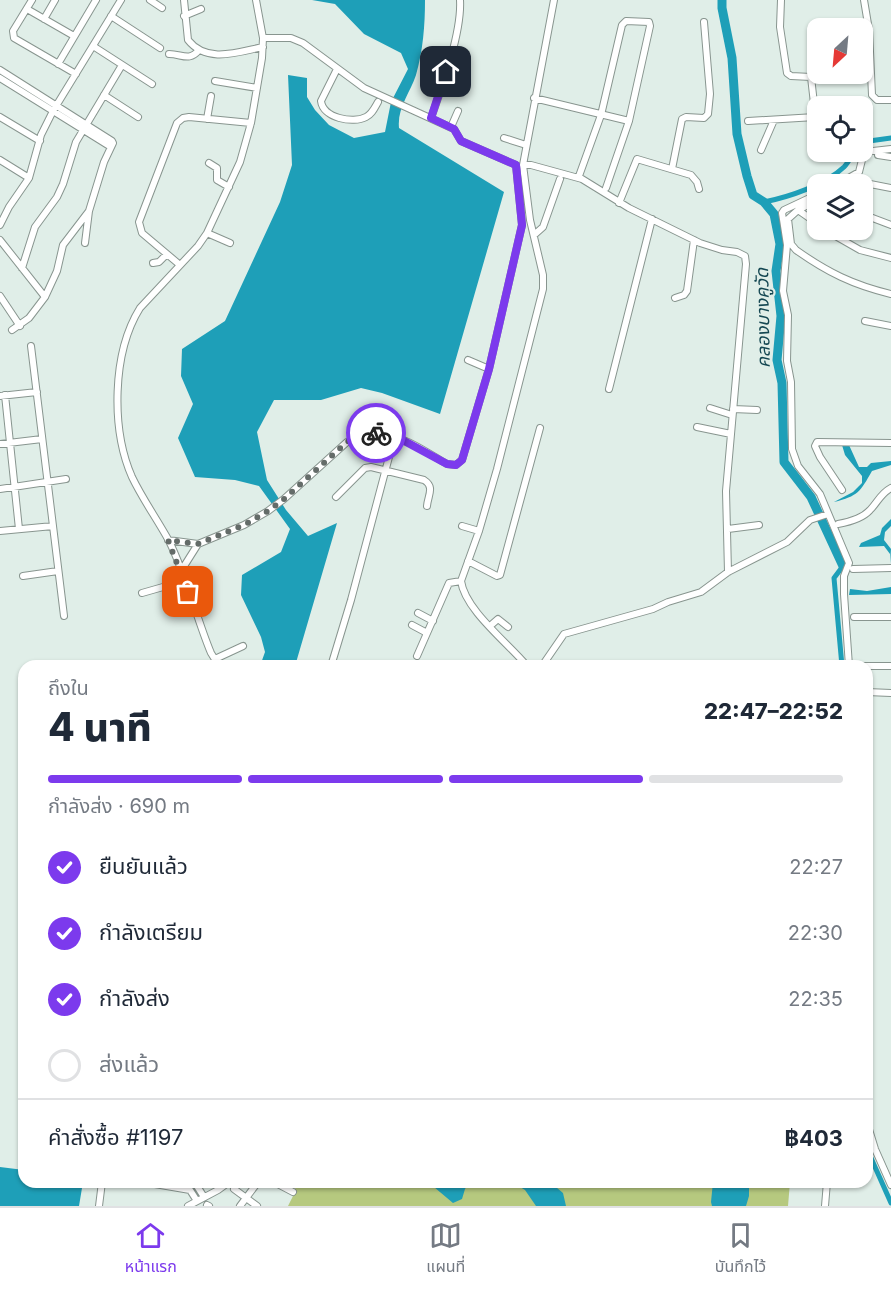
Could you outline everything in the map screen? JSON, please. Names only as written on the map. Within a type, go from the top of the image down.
[{"type":"street","points":[[32,0],[13,32],[14,38],[75,74]]},
{"type":"street","points":[[44,19],[55,0]]},
{"type":"street","points":[[58,64],[96,0]]},
{"type":"street","points":[[0,225],[29,178],[40,141],[54,108],[121,0]]},
{"type":"street","points":[[150,0],[162,8]]},
{"type":"street","points":[[184,0],[188,40],[199,50],[207,54],[218,55],[263,47]]},
{"type":"street","points":[[243,646],[215,658],[196,617],[168,540],[132,476],[120,435],[118,402],[121,360],[129,328],[140,308],[198,246],[207,233],[240,162],[251,123],[263,47],[256,0]]},
{"type":"street","points":[[431,118],[457,30],[460,0]]},
{"type":"street","points":[[521,660],[475,610],[462,590],[460,581],[479,531],[543,289],[543,275],[523,165],[554,0]]},
{"type":"street","points":[[781,0],[780,27],[787,73],[791,76],[811,77],[813,96]]},
{"type":"street","points":[[864,0],[869,30],[872,94],[878,100],[891,100]]},
{"type":"street","points":[[27,9],[74,36]]},
{"type":"street","points":[[184,16],[201,9]]},
{"type":"street","points":[[111,16],[160,48]]},
{"type":"street","points":[[579,176],[601,115],[621,25],[626,21],[648,21],[651,24],[629,121],[606,188]]},
{"type":"street","points":[[672,169],[682,119],[686,117],[704,118],[708,114],[710,93],[704,22]]},
{"type":"street","points":[[168,540],[198,544],[244,525],[284,499],[347,442],[360,435],[377,433],[395,436],[447,464],[456,465],[462,460],[489,369],[522,225],[517,166],[461,141],[457,131],[451,127],[364,88],[303,43],[291,38],[263,38]]},
{"type":"street","points":[[93,46],[152,84]]},
{"type":"street","points":[[169,54],[186,58],[199,50]]},
{"type":"street","points":[[22,268],[35,227],[57,197],[72,152],[84,127],[122,65]]},
{"type":"street","points":[[337,69],[321,101],[326,111],[347,120],[357,120],[372,113],[378,102]]},
{"type":"street","points":[[0,70],[112,145],[104,162],[89,211],[85,243]]},
{"type":"street","points":[[0,78],[54,108]]},
{"type":"street","points":[[215,81],[257,88]]},
{"type":"street","points":[[104,95],[138,117]]},
{"type":"street","points":[[207,118],[211,96]]},
{"type":"street","points":[[534,98],[629,121]]},
{"type":"street","points":[[451,127],[458,111]]},
{"type":"street","points":[[0,117],[40,141]]},
{"type":"street","points":[[180,265],[142,232],[139,222],[177,123],[189,117],[251,123]]},
{"type":"street","points":[[748,121],[807,118]]},
{"type":"street","points":[[761,150],[774,120]]},
{"type":"street","points":[[504,138],[526,145]]},
{"type":"street","points":[[856,174],[859,172],[864,152],[891,149]]},
{"type":"street","points":[[878,155],[891,157]]},
{"type":"street","points":[[619,203],[637,159],[686,173],[695,178],[699,189]]},
{"type":"street","points":[[0,160],[29,178]]},
{"type":"street","points":[[209,163],[217,168],[217,180],[229,188]]},
{"type":"street","points":[[523,165],[531,165],[582,179],[619,203],[694,240],[711,247],[741,253],[746,259],[726,491],[728,572]]},
{"type":"street","points":[[534,235],[543,227],[560,179]]},
{"type":"street","points":[[873,185],[891,188]]},
{"type":"street","points":[[807,199],[783,210],[782,213],[787,252],[783,291],[788,315],[787,361],[791,382],[792,449],[798,466],[820,494],[826,515],[849,563],[844,576],[849,660]]},
{"type":"street","points":[[807,206],[790,216],[788,223],[791,244],[795,250],[851,283],[891,294]]},
{"type":"street","points":[[798,210],[807,216]]},
{"type":"street","points":[[12,330],[29,318],[45,297],[57,271],[63,245],[89,211]]},
{"type":"street","points":[[873,218],[891,225]]},
{"type":"street","points":[[609,389],[652,219]]},
{"type":"street","points":[[207,233],[230,243]]},
{"type":"street","points":[[0,240],[45,297]]},
{"type":"street","points":[[675,298],[684,295],[687,291],[694,240]]},
{"type":"street","points":[[843,240],[861,250],[891,258]]},
{"type":"street","points":[[153,263],[159,262],[167,254]]},
{"type":"street","points":[[0,296],[20,326]]},
{"type":"street","points":[[865,321],[891,326]]},
{"type":"street","points":[[31,346],[64,616]]},
{"type":"street","points":[[468,360],[489,369]]},
{"type":"street","points":[[19,529],[3,395],[37,392]]},
{"type":"street","points":[[710,408],[733,412],[758,410]]},
{"type":"street","points":[[697,426],[731,434]]},
{"type":"street","points":[[468,561],[497,576],[500,575],[540,428]]},
{"type":"street","points":[[0,444],[42,439]]},
{"type":"street","points":[[842,490],[820,457],[815,446],[817,442],[891,442]]},
{"type":"street","points":[[333,660],[389,457]]},
{"type":"street","points":[[336,497],[365,468],[371,467],[424,480],[430,485],[427,507]]},
{"type":"street","points":[[0,489],[66,479]]},
{"type":"street","points":[[838,524],[848,523],[864,515],[872,509],[880,496],[891,488]]},
{"type":"street","points":[[546,660],[564,634],[690,597],[701,592],[728,572],[787,542],[810,520],[826,515]]},
{"type":"street","points":[[728,529],[759,525]]},
{"type":"street","points":[[0,531],[53,526]]},
{"type":"street","points":[[462,526],[479,531]]},
{"type":"street","points":[[181,571],[198,544]]},
{"type":"street","points":[[853,569],[891,568]]},
{"type":"street","points":[[23,576],[58,571]]},
{"type":"street","points":[[142,593],[184,581]]},
{"type":"street","points":[[417,656],[449,583],[460,581]]},
{"type":"street","points":[[418,613],[433,621]]},
{"type":"street","points":[[854,618],[891,617]]},
{"type":"street","points":[[490,626],[498,619],[508,627]]},
{"type":"street","points":[[412,625],[427,633]]},
{"type":"street","points":[[873,666],[891,666]]},
{"type":"street","points":[[873,692],[891,693]]},
{"type":"street","points":[[873,1142],[891,1185]]},
{"type":"street","points":[[99,1206],[101,1188]]},
{"type":"street","points":[[178,1188],[190,1190],[197,1201]]},
{"type":"street","points":[[199,1188],[204,1197]]},
{"type":"street","points":[[188,1206],[221,1188]]},
{"type":"street","points":[[240,1206],[254,1188]]},
{"type":"street","points":[[285,1188],[293,1192]]},
{"type":"street","points":[[825,1206],[826,1188]]},
{"type":"street","points":[[234,1189],[256,1206]]},
{"type":"green space","points":[[295,1188],[790,1188],[788,1206],[288,1206]]},
{"type":"water","points":[[312,0],[425,0],[420,56],[416,75],[402,107],[399,128],[504,192],[440,414],[382,393],[361,388],[321,400],[274,400],[257,432],[267,480],[286,510],[308,536],[337,523],[297,660],[262,660],[265,652],[261,637],[241,595],[242,575],[281,552],[290,529],[259,486],[235,480],[195,477],[178,438],[193,404],[181,376],[182,349],[225,321],[280,202],[292,165],[288,75],[307,78],[307,97],[329,125],[354,138],[385,132],[391,102],[408,69],[401,53],[364,34],[335,4]]},
{"type":"water","points":[[842,445],[849,445],[859,467],[891,461],[891,465],[872,471],[858,492],[834,502],[853,492],[862,483],[862,476],[845,455]]},
{"type":"water","points":[[891,519],[891,526],[885,532],[884,540],[891,549],[890,564],[890,554],[884,546],[859,547],[861,543],[880,535],[882,528]]},
{"type":"water","points":[[891,587],[891,594],[849,595],[850,589],[867,591]]},
{"type":"water","points":[[0,1167],[18,1169],[18,1188],[82,1188],[79,1206],[0,1206]]},
{"type":"water","points":[[435,1188],[466,1188],[462,1199],[453,1203]]},
{"type":"water","points":[[522,1188],[557,1188],[563,1193],[566,1206],[536,1206]]},
{"type":"water","points":[[712,1188],[749,1188],[746,1206],[712,1206]]},
{"type":"waterway","name":"คลองบางคูวัด","points":[[722,0],[732,58],[737,134],[753,195],[764,202],[774,214],[780,244],[776,271],[781,316],[777,360],[782,383],[784,462],[811,497],[843,566]]},
{"type":"waterway","points":[[873,140],[891,138]]},
{"type":"waterway","points":[[764,202],[817,185],[848,162]]},
{"type":"waterway","name":"คลองบางคูวัด","points":[[841,660],[834,578],[843,566]]},
{"type":"waterway","name":"คลองบางคูวัด","points":[[873,1162],[891,1203]]},
{"type":"way so far","points":[[188,592],[168,540],[198,544],[244,525],[284,499],[347,442],[360,435],[376,433]]},
{"type":"route","points":[[376,433],[395,436],[447,464],[456,465],[462,460],[489,369],[522,225],[517,166],[461,141],[457,131],[431,118],[446,72]]}]
